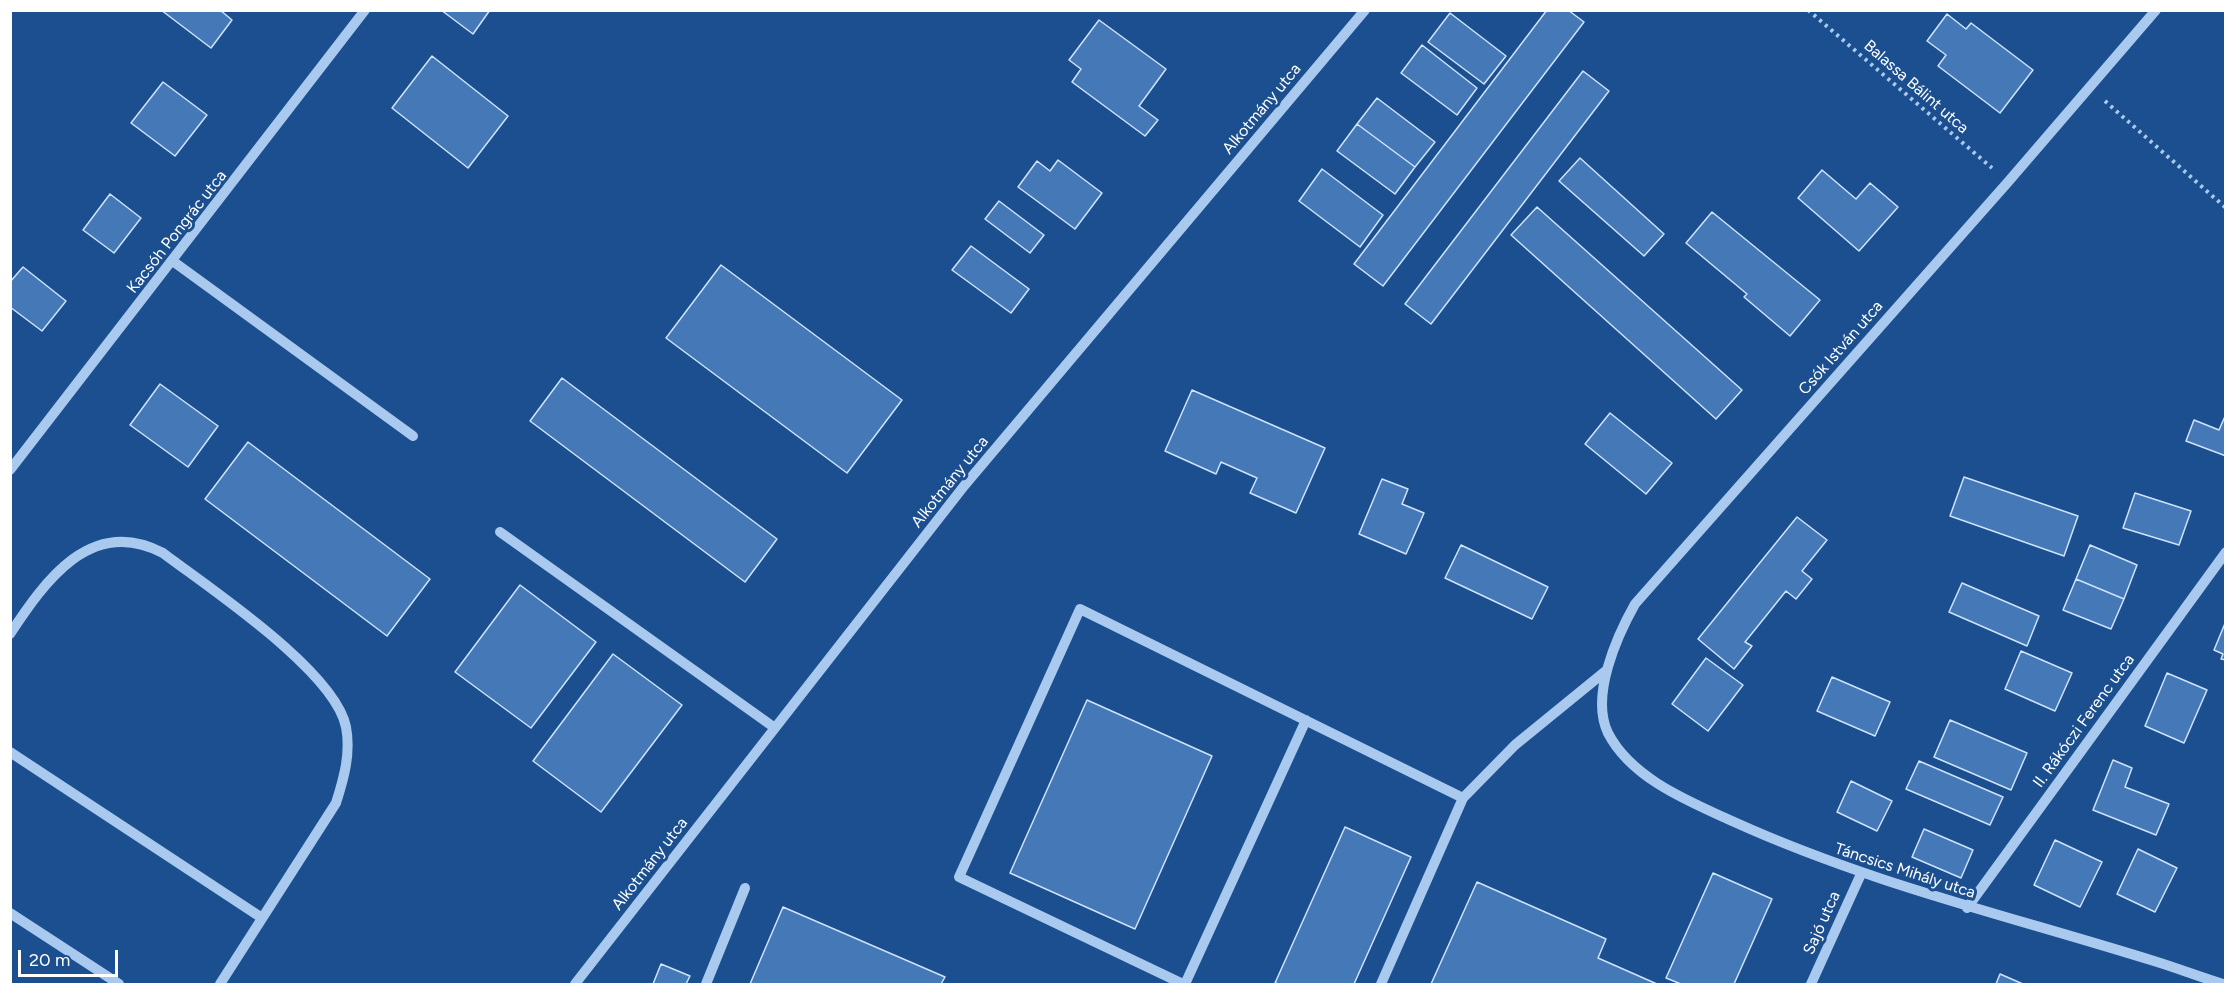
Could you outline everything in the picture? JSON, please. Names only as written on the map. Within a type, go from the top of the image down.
[{"type":"street","name":"Kacsóh Pongrác utca","points":[[10,470],[174,262],[366,10]]},
{"type":"street","name":"Alkotmány utca","points":[[575,984],[964,486],[1365,10]]},
{"type":"street","name":"Csók István utca","points":[[1607,731],[1603,706],[1607,670],[1618,633],[1635,604],[2008,182],[2156,10]]},
{"type":"street","points":[[174,262],[413,436]]},
{"type":"street","points":[[500,532],[775,728]]},
{"type":"street","points":[[10,634],[48,580],[73,559],[114,541],[147,544],[163,553],[290,651],[322,684],[338,706],[346,726],[346,770],[336,803],[220,984]]},
{"type":"street","name":"II. Rákóczi Ferenc utca","points":[[1967,908],[2226,552]]},
{"type":"street","points":[[1306,720],[1184,984],[959,877],[1080,609],[1306,720],[1463,798]]},
{"type":"street","points":[[1381,984],[1463,798],[1515,745],[1607,670]]},
{"type":"street","name":"Táncsics Mihály utca","points":[[1607,731],[1623,758],[1652,779],[1695,804],[1765,836],[1861,874],[1967,908],[2155,961],[2223,984]]},
{"type":"street","points":[[10,752],[262,918]]},
{"type":"street","name":"Sajó utca","points":[[1811,984],[1861,874]]},
{"type":"street","points":[[706,984],[745,888]]},
{"type":"street","points":[[10,913],[119,984]]},
{"type":"path","name":"Balassa Bálint utca","points":[[1808,10],[2008,182]]},
{"type":"path","points":[[2089,87],[2226,208]]},
{"type":"building","points":[[161,10],[220,10],[232,20],[211,48]]},
{"type":"building","points":[[441,10],[490,10],[473,34]]},
{"type":"building","points":[[1547,10],[1568,10],[1584,22],[1383,286],[1354,264]]},
{"type":"building","points":[[1450,13],[1506,56],[1484,84],[1428,42]]},
{"type":"building","points":[[1947,14],[1966,29],[1971,23],[2033,70],[2000,113],[1938,66],[1946,55],[1927,41]]},
{"type":"building","points":[[1099,20],[1166,69],[1139,106],[1158,120],[1145,136],[1072,82],[1081,69],[1069,60]]},
{"type":"building","points":[[1422,45],[1477,88],[1457,115],[1401,73]]},
{"type":"building","points":[[432,56],[508,116],[468,168],[392,108]]},
{"type":"building","points":[[1583,71],[1609,91],[1431,324],[1405,304]]},
{"type":"building","points":[[163,82],[207,115],[175,156],[131,123]]},
{"type":"building","points":[[1377,98],[1435,142],[1415,167],[1357,124]]},
{"type":"building","points":[[1357,124],[1415,167],[1395,194],[1337,151]]},
{"type":"building","points":[[1580,158],[1664,234],[1644,256],[1559,181]]},
{"type":"building","points":[[1058,160],[1102,193],[1075,229],[1018,187],[1037,161],[1050,171]]},
{"type":"building","points":[[1322,169],[1383,215],[1360,247],[1299,201]]},
{"type":"building","points":[[1822,170],[1856,199],[1870,183],[1898,207],[1859,251],[1798,198]]},
{"type":"building","points":[[110,194],[141,218],[114,253],[83,230]]},
{"type":"building","points":[[999,201],[1044,235],[1030,253],[985,219]]},
{"type":"building","points":[[1537,207],[1742,390],[1716,419],[1511,235]]},
{"type":"building","points":[[1712,212],[1820,300],[1790,336],[1744,297],[1747,294],[1686,243]]},
{"type":"building","points":[[971,246],[1029,289],[1011,313],[952,270]]},
{"type":"building","points":[[721,265],[902,400],[847,473],[666,338]]},
{"type":"building","points":[[23,267],[66,301],[42,331],[10,307],[10,282]]},
{"type":"building","points":[[562,378],[777,539],[745,582],[530,421]]},
{"type":"building","points":[[160,384],[218,426],[188,467],[130,425]]},
{"type":"building","points":[[1192,390],[1325,448],[1296,513],[1250,493],[1257,478],[1221,462],[1216,474],[1165,451]]},
{"type":"building","points":[[1610,413],[1672,463],[1646,494],[1585,444]]},
{"type":"building","points":[[2226,414],[2226,456],[2186,441],[2194,420],[2219,430]]},
{"type":"building","points":[[248,442],[430,579],[387,636],[205,499]]},
{"type":"building","points":[[1964,477],[2078,516],[2064,556],[1950,516]]},
{"type":"building","points":[[1382,479],[1408,489],[1402,504],[1424,513],[1406,554],[1359,534]]},
{"type":"building","points":[[2135,493],[2191,511],[2179,545],[2123,528]]},
{"type":"building","points":[[1797,517],[1827,540],[1802,571],[1812,579],[1796,599],[1786,591],[1745,642],[1752,646],[1734,669],[1698,639]]},
{"type":"building","points":[[1461,545],[1548,587],[1532,619],[1445,578]]},
{"type":"building","points":[[2090,545],[2137,565],[2124,599],[2076,579]]},
{"type":"building","points":[[2076,579],[2124,599],[2111,629],[2063,610]]},
{"type":"building","points":[[1962,583],[2039,616],[2027,646],[1949,612]]},
{"type":"building","points":[[520,585],[596,642],[531,728],[455,672]]},
{"type":"building","points":[[2226,621],[2226,660],[2221,659],[2223,654],[2214,650]]},
{"type":"building","points":[[2021,651],[2072,673],[2055,711],[2005,689]]},
{"type":"building","points":[[613,654],[682,705],[601,812],[533,761]]},
{"type":"building","points":[[1706,658],[1743,685],[1708,731],[1672,704]]},
{"type":"building","points":[[2167,673],[2207,690],[2184,743],[2145,726]]},
{"type":"building","points":[[1832,677],[1890,702],[1875,736],[1817,711]]},
{"type":"building","points":[[1087,700],[1212,756],[1135,929],[1010,873]]},
{"type":"building","points":[[1950,720],[2027,753],[2011,790],[1934,757]]},
{"type":"building","points":[[2113,760],[2132,768],[2125,787],[2169,804],[2156,835],[2093,810]]},
{"type":"building","points":[[1919,761],[2003,797],[1990,825],[1906,789]]},
{"type":"building","points":[[1851,781],[1892,801],[1877,831],[1837,812]]},
{"type":"building","points":[[1345,827],[1411,857],[1354,984],[1275,983]]},
{"type":"building","points":[[1924,829],[1973,850],[1961,878],[1912,857]]},
{"type":"building","points":[[2055,840],[2102,862],[2080,907],[2034,885]]},
{"type":"building","points":[[2138,849],[2177,868],[2155,912],[2117,894]]},
{"type":"building","points":[[1713,873],[1772,899],[1734,984],[1681,984],[1666,978]]},
{"type":"building","points":[[1477,882],[1606,939],[1598,958],[1657,984],[1431,984]]},
{"type":"building","points":[[783,907],[945,977],[941,984],[750,984]]},
{"type":"building","points":[[661,964],[690,976],[686,984],[653,984]]},
{"type":"building","points":[[2000,974],[2023,984],[1996,984]]}]
